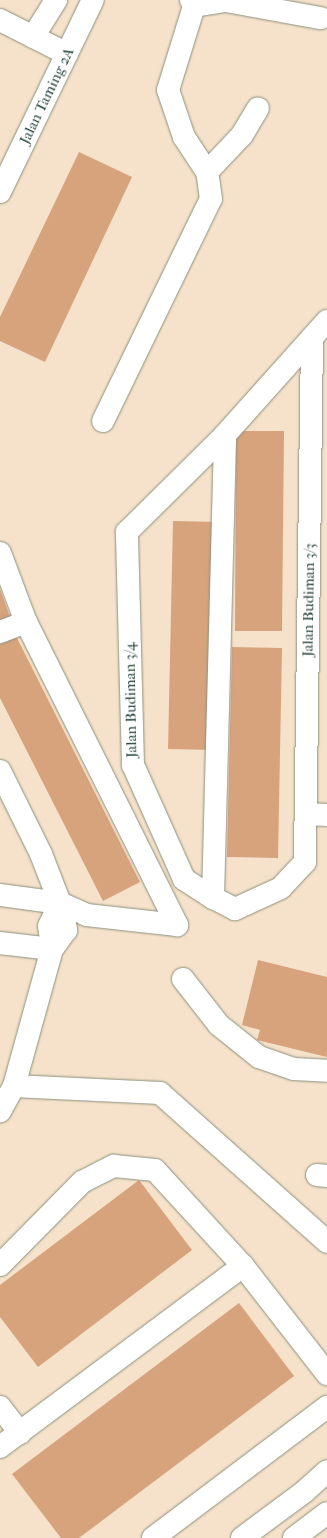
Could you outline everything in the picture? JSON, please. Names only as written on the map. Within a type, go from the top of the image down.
[{"type":"street","points":[[33,37],[56,0]]},
{"type":"street","name":"Jalan Taming 2A","points":[[0,192],[93,0]]},
{"type":"street","points":[[103,421],[210,199],[207,172],[184,137],[168,90],[193,3],[226,1],[320,18]]},
{"type":"street","points":[[0,20],[67,54]]},
{"type":"street","points":[[207,172],[242,135],[258,108]]},
{"type":"street","points":[[213,898],[225,435],[327,321]]},
{"type":"street","name":"Jalan Budiman 3/3","points":[[305,862],[319,488],[312,338]]},
{"type":"street","name":"Jalan Budiman 3/4","points":[[225,435],[127,532],[133,765],[184,879],[213,898],[235,908],[253,902],[281,888],[305,862]]},
{"type":"street","points":[[0,553],[26,622],[177,925],[87,915],[60,903],[0,895]]},
{"type":"street","points":[[0,632],[26,622]]},
{"type":"street","points":[[0,771],[41,854],[60,903],[66,930],[52,949],[14,1086],[0,1111]]},
{"type":"street","points":[[306,814],[327,815]]},
{"type":"street","points":[[0,943],[52,949]]},
{"type":"street","points":[[183,979],[219,1025],[259,1057],[294,1069],[327,1071]]},
{"type":"street","points":[[14,1086],[160,1093],[327,1242]]},
{"type":"street","points":[[0,1266],[82,1182],[114,1166],[155,1170],[243,1266],[327,1374]]},
{"type":"street","points":[[0,1447],[243,1266]]},
{"type":"street","points":[[0,1407],[20,1433]]},
{"type":"street","points":[[153,1538],[327,1407]]},
{"type":"street","points":[[242,1538],[304,1492],[327,1471]]},
{"type":"street","points":[[294,1538],[327,1513]]},
{"type":"building","points":[[79,152],[132,177],[45,362],[0,341],[0,317]]},
{"type":"building","points":[[236,431],[284,431],[282,631],[235,631]]},
{"type":"building","points":[[173,521],[220,522],[215,750],[168,749]]},
{"type":"building","points":[[0,589],[10,617],[0,620]]},
{"type":"building","points":[[16,636],[140,882],[103,901],[0,698],[0,644]]},
{"type":"building","points":[[232,647],[282,648],[278,858],[227,857]]},
{"type":"building","points":[[258,960],[327,977],[327,1057],[257,1040],[260,1030],[242,1025]]},
{"type":"building","points":[[139,1180],[192,1250],[38,1367],[0,1317],[0,1285]]},
{"type":"building","points":[[239,1303],[294,1376],[79,1538],[61,1538],[12,1474]]}]
